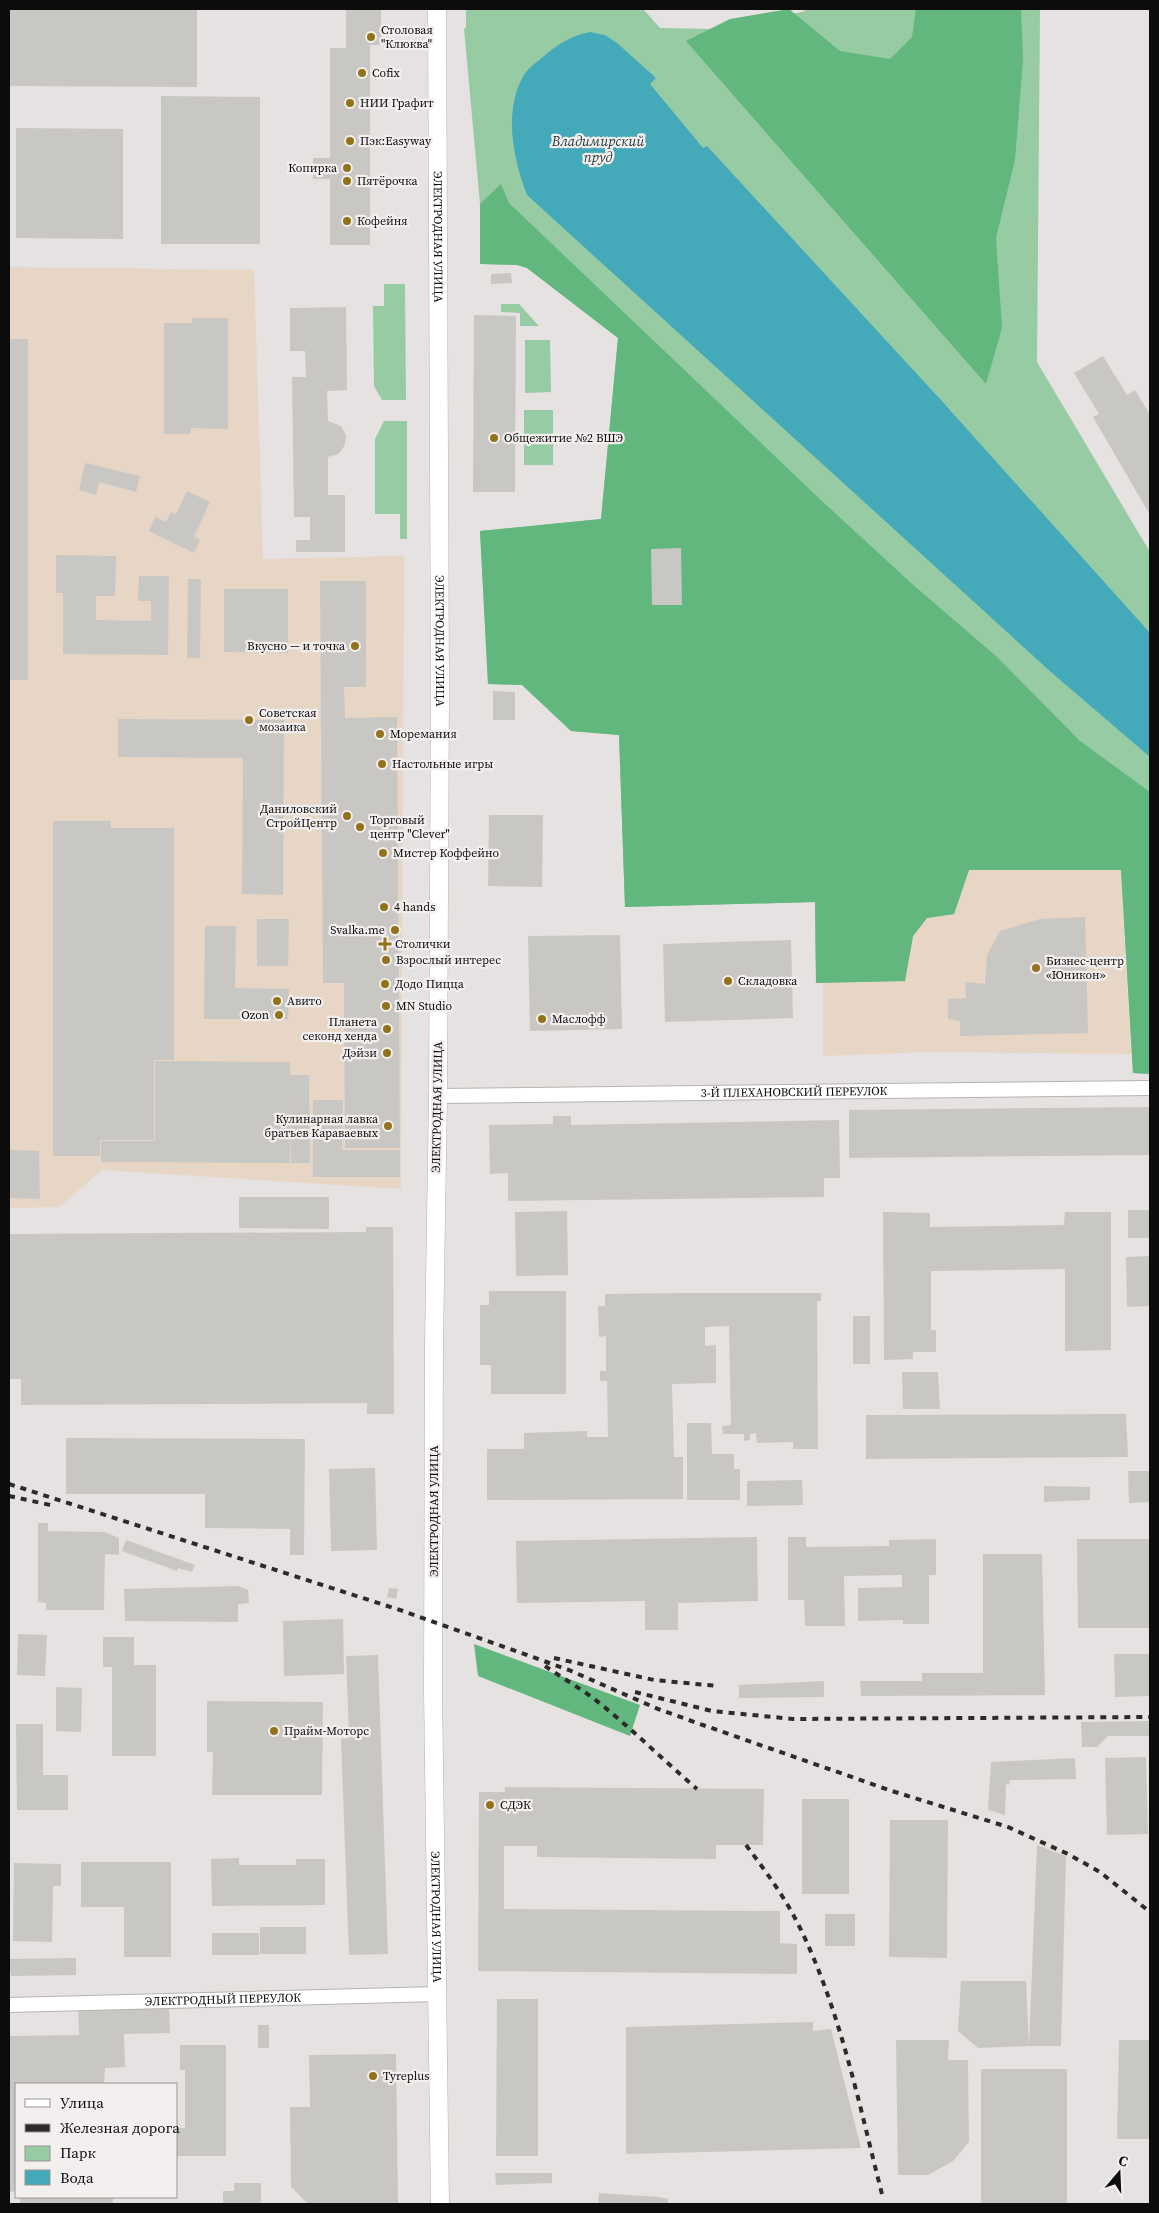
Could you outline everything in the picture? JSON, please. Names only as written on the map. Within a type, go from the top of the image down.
[{"type":"street","name":"ЭЛЕКТРОДНАЯ УЛИЦА","points":[[437,9],[440,688],[433,1679],[440,2204]]},
{"type":"street","name":"3-Й ПЛЕХАНОВСКИЙ ПЕРЕУЛОК","points":[[438,1096],[1150,1088]]},
{"type":"street","name":"ЭЛЕКТРОДНЫЙ ПЕРЕУЛОК","points":[[9,2005],[438,1994]]},
{"type":"shaded area","points":[[9,267],[254,270],[263,559],[404,556],[401,1189],[102,1170],[59,1207],[9,1208]]},
{"type":"shaded area","points":[[969,870],[1121,870],[1131,1054],[928,1052],[823,1056],[823,983],[905,981],[913,936],[927,918],[954,914]]},
{"type":"green space","points":[[466,9],[643,9],[660,28],[714,29],[802,12],[808,9],[1040,9],[1037,362],[1150,552],[1150,1074],[1133,1073],[1121,870],[969,870],[954,914],[927,918],[913,936],[905,981],[816,983],[815,902],[625,907],[619,735],[571,731],[522,685],[488,684],[480,531],[601,519],[618,338],[527,268],[517,265],[480,264],[480,204],[464,28],[466,28]]},
{"type":"green space","points":[[789,9],[840,51],[890,59],[912,37],[916,9],[1021,9],[1023,59],[1015,160],[996,238],[1002,328],[986,384],[686,41],[730,19]]},
{"type":"green space","points":[[501,184],[509,203],[823,502],[911,583],[997,657],[1080,741],[1150,792],[1150,1074],[1133,1073],[1121,870],[969,870],[954,914],[927,918],[913,936],[905,981],[816,983],[815,902],[625,907],[619,735],[571,731],[522,685],[488,684],[480,531],[601,519],[618,338],[527,268],[517,265],[480,264],[480,204]]},
{"type":"green space","points":[[384,284],[405,284],[406,400],[382,400],[374,386],[373,306],[384,306]]},
{"type":"green space","points":[[501,304],[519,304],[539,326],[520,326],[520,313],[501,312]]},
{"type":"green space","points":[[525,340],[550,340],[551,392],[525,393]]},
{"type":"green space","points":[[524,410],[553,410],[553,465],[524,465]]},
{"type":"green space","points":[[384,421],[407,421],[407,539],[400,539],[400,514],[375,514],[375,439]]},
{"type":"green space","points":[[474,1644],[640,1705],[630,1736],[478,1676]]},
{"type":"water","name":"Владимирский пруд","points":[[590,32],[605,35],[617,43],[656,78],[650,84],[703,148],[707,146],[940,399],[1150,633],[1150,757],[1052,673],[527,195],[514,150],[512,135],[514,103],[518,89],[528,70],[559,44],[570,38]]},
{"type":"building","points":[[9,9],[197,9],[197,87],[9,86]]},
{"type":"building","name":"НИИ Графит","points":[[346,9],[381,9],[381,45],[370,45],[370,245],[330,245],[330,179],[313,179],[313,158],[330,158],[330,48],[346,48]]},
{"type":"building","points":[[161,96],[260,97],[260,244],[161,244]]},
{"type":"building","points":[[16,128],[123,129],[123,239],[16,238]]},
{"type":"building","points":[[511,273],[512,283],[491,284],[491,274]]},
{"type":"building","points":[[346,307],[347,390],[327,391],[328,421],[341,426],[346,435],[342,450],[338,454],[328,457],[328,495],[345,495],[345,552],[296,552],[296,540],[310,540],[310,517],[294,517],[292,377],[306,377],[305,351],[290,351],[290,308]]},
{"type":"building","name":"Общежитие №2 ВШЭ","points":[[474,315],[516,316],[515,492],[473,492]]},
{"type":"building","points":[[192,318],[228,318],[228,429],[191,428],[191,434],[164,434],[164,323],[192,323]]},
{"type":"building","points":[[9,339],[28,339],[28,680],[9,680]]},
{"type":"building","points":[[1103,356],[1127,395],[1135,390],[1150,415],[1150,515],[1093,417],[1099,414],[1074,373]]},
{"type":"building","points":[[85,463],[140,476],[136,492],[99,482],[96,495],[79,490]]},
{"type":"building","points":[[187,491],[210,502],[194,537],[200,540],[194,553],[149,531],[155,517],[166,522],[171,512],[176,514]]},
{"type":"building","points":[[681,548],[682,605],[652,605],[651,549]]},
{"type":"building","points":[[56,555],[116,556],[115,596],[96,596],[96,620],[151,621],[151,601],[138,601],[139,576],[169,576],[168,655],[63,654],[63,593],[56,593]]},
{"type":"building","points":[[188,579],[201,579],[200,658],[187,658]]},
{"type":"building","name":"Торговый центр \"Clever\"","points":[[320,581],[366,581],[366,687],[344,687],[345,718],[397,717],[400,1148],[345,1148],[344,983],[323,983]]},
{"type":"building","points":[[224,589],[288,589],[288,653],[224,652]]},
{"type":"building","points":[[493,691],[515,692],[515,720],[493,720]]},
{"type":"building","points":[[118,719],[284,720],[283,895],[242,894],[243,758],[118,757]]},
{"type":"building","points":[[489,815],[543,815],[542,887],[488,886]]},
{"type":"building","points":[[53,821],[111,821],[111,828],[174,828],[174,1060],[154,1060],[154,1140],[100,1140],[100,1156],[53,1156]]},
{"type":"building","name":"Бизнес-центр «Юникон»","points":[[1085,917],[1088,1033],[960,1036],[960,1021],[948,1019],[948,999],[966,998],[965,982],[985,984],[987,955],[1000,931],[1040,919]]},
{"type":"building","points":[[257,919],[289,919],[288,966],[257,966]]},
{"type":"building","points":[[205,926],[236,926],[235,988],[289,989],[288,1019],[204,1019]]},
{"type":"building","points":[[620,935],[622,1029],[530,1031],[528,936]]},
{"type":"building","name":"Складовка","points":[[791,940],[793,1018],[665,1022],[663,944]]},
{"type":"building","points":[[155,1061],[290,1062],[290,1075],[309,1075],[310,1163],[291,1163],[291,1089],[290,1163],[101,1162],[101,1141],[155,1141]]},
{"type":"building","points":[[313,1100],[343,1100],[342,1150],[400,1150],[400,1177],[313,1177]]},
{"type":"building","points":[[1150,1107],[1150,1155],[849,1158],[849,1110]]},
{"type":"building","points":[[553,1116],[571,1116],[571,1125],[839,1120],[840,1178],[824,1178],[824,1197],[508,1201],[508,1173],[490,1174],[489,1125],[553,1124]]},
{"type":"building","points":[[9,1150],[39,1151],[40,1199],[9,1198]]},
{"type":"building","points":[[239,1197],[329,1197],[329,1229],[239,1228]]},
{"type":"building","points":[[1128,1210],[1150,1210],[1150,1238],[1128,1238]]},
{"type":"building","points":[[567,1211],[568,1275],[516,1276],[515,1212]]},
{"type":"building","points":[[883,1212],[930,1213],[930,1227],[1064,1225],[1065,1212],[1111,1212],[1111,1350],[1065,1351],[1065,1269],[931,1271],[931,1330],[936,1330],[936,1352],[913,1352],[913,1359],[884,1360]]},
{"type":"building","points":[[366,1227],[393,1227],[394,1414],[367,1414],[367,1403],[21,1405],[21,1379],[9,1379],[9,1234],[366,1232]]},
{"type":"building","points":[[1150,1256],[1150,1306],[1127,1307],[1126,1257]]},
{"type":"building","points":[[489,1291],[566,1291],[566,1394],[491,1394],[491,1365],[480,1365],[480,1305],[489,1305]]},
{"type":"building","points":[[821,1293],[821,1301],[817,1301],[818,1449],[793,1449],[793,1442],[757,1443],[756,1433],[750,1434],[750,1440],[744,1441],[744,1434],[723,1434],[722,1426],[731,1425],[729,1326],[705,1327],[705,1346],[716,1345],[716,1383],[672,1384],[674,1457],[683,1457],[683,1499],[487,1500],[487,1449],[524,1449],[524,1433],[587,1431],[587,1437],[608,1437],[607,1381],[600,1381],[600,1371],[606,1371],[606,1336],[599,1337],[598,1306],[605,1306],[605,1294]]},
{"type":"building","points":[[853,1316],[870,1316],[870,1364],[853,1364]]},
{"type":"building","points":[[902,1372],[938,1372],[940,1409],[903,1409]]},
{"type":"building","points":[[1126,1414],[1128,1457],[866,1459],[866,1415]]},
{"type":"building","points":[[687,1423],[711,1423],[712,1454],[734,1454],[734,1469],[740,1469],[740,1500],[687,1500]]},
{"type":"building","points":[[66,1438],[305,1439],[304,1555],[290,1555],[290,1529],[205,1528],[205,1494],[66,1494]]},
{"type":"building","points":[[375,1468],[377,1550],[331,1551],[329,1469]]},
{"type":"building","points":[[1128,1471],[1150,1471],[1150,1502],[1129,1503]]},
{"type":"building","points":[[802,1480],[803,1505],[747,1506],[747,1481]]},
{"type":"building","points":[[1044,1486],[1090,1487],[1090,1500],[1044,1502]]},
{"type":"building","points":[[38,1523],[48,1523],[48,1531],[105,1532],[119,1538],[119,1555],[105,1554],[104,1610],[46,1610],[46,1603],[38,1602]]},
{"type":"building","points":[[757,1537],[758,1601],[678,1603],[678,1630],[645,1630],[645,1601],[517,1603],[516,1541]]},
{"type":"building","points":[[788,1537],[806,1537],[806,1547],[889,1546],[889,1540],[936,1539],[936,1575],[929,1575],[929,1624],[903,1624],[903,1620],[858,1621],[858,1588],[902,1587],[902,1575],[844,1576],[845,1626],[805,1626],[804,1600],[788,1600]]},
{"type":"building","points":[[1077,1539],[1150,1539],[1150,1628],[1078,1628]]},
{"type":"building","points":[[126,1540],[195,1565],[192,1572],[178,1568],[177,1571],[122,1551]]},
{"type":"building","points":[[983,1554],[1042,1554],[1045,1695],[861,1696],[860,1681],[922,1681],[922,1673],[983,1673]]},
{"type":"building","points":[[238,1586],[248,1590],[249,1603],[238,1604],[238,1622],[125,1621],[124,1589]]},
{"type":"building","points":[[389,1588],[398,1589],[396,1599],[387,1597]]},
{"type":"building","points":[[343,1619],[344,1674],[284,1676],[283,1621]]},
{"type":"building","points":[[18,1634],[47,1635],[45,1676],[17,1675]]},
{"type":"building","points":[[103,1637],[134,1637],[134,1665],[156,1665],[156,1756],[112,1756],[112,1667],[103,1667]]},
{"type":"building","points":[[1114,1654],[1150,1654],[1150,1696],[1115,1697]]},
{"type":"building","points":[[378,1655],[388,1954],[349,1955],[341,1739],[349,1738],[346,1656]]},
{"type":"building","points":[[824,1681],[824,1697],[739,1698],[739,1685]]},
{"type":"building","points":[[56,1687],[82,1688],[81,1732],[56,1731]]},
{"type":"building","points":[[207,1701],[323,1702],[322,1795],[212,1795],[213,1752],[207,1752]]},
{"type":"building","points":[[1150,1721],[1150,1736],[1108,1736],[1097,1747],[1082,1747],[1081,1722]]},
{"type":"building","points":[[16,1724],[43,1724],[43,1775],[68,1775],[68,1810],[17,1810]]},
{"type":"building","points":[[1146,1757],[1148,1834],[1107,1835],[1105,1758]]},
{"type":"building","points":[[1075,1758],[1076,1779],[1010,1780],[1009,1785],[1006,1784],[1005,1815],[988,1810],[991,1762]]},
{"type":"building","points":[[505,1787],[764,1789],[763,1845],[716,1845],[716,1859],[537,1857],[537,1846],[504,1846],[504,1909],[780,1911],[780,1943],[797,1944],[797,1974],[478,1971],[479,1792],[505,1792]]},
{"type":"building","points":[[802,1799],[849,1799],[849,1894],[802,1894]]},
{"type":"building","points":[[890,1820],[948,1820],[947,1958],[889,1957]]},
{"type":"building","points":[[1037,1845],[1066,1856],[1061,2046],[1029,2046]]},
{"type":"building","points":[[239,1858],[239,1865],[296,1865],[296,1859],[325,1859],[325,1905],[212,1906],[211,1859]]},
{"type":"building","points":[[81,1862],[171,1862],[171,1957],[124,1957],[124,1907],[81,1907]]},
{"type":"building","points":[[14,1863],[61,1864],[61,1886],[53,1886],[52,1942],[13,1941]]},
{"type":"building","points":[[825,1914],[855,1914],[855,1946],[825,1946]]},
{"type":"building","points":[[260,1927],[306,1927],[306,1954],[260,1954]]},
{"type":"building","points":[[212,1933],[259,1933],[259,1955],[212,1955]]},
{"type":"building","points":[[76,1958],[76,1975],[11,1976],[11,1972],[9,1972],[9,1959]]},
{"type":"building","points":[[961,1981],[1026,1981],[1029,2046],[978,2048],[958,2031]]},
{"type":"building","points":[[497,1999],[538,1999],[538,2156],[496,2156]]},
{"type":"building","points":[[169,2002],[170,2033],[124,2034],[125,2067],[105,2068],[104,2083],[15,2083],[15,2191],[9,2192],[9,2036],[79,2035],[78,2005]]},
{"type":"building","points":[[813,2022],[813,2031],[831,2029],[861,2148],[626,2154],[626,2027]]},
{"type":"building","points":[[258,2025],[269,2025],[269,2048],[258,2048]]},
{"type":"building","points":[[896,2040],[949,2040],[948,2060],[968,2060],[969,2142],[953,2161],[928,2175],[898,2175]]},
{"type":"building","points":[[1119,2040],[1150,2040],[1150,2139],[1117,2139]]},
{"type":"building","points":[[180,2045],[226,2045],[226,2156],[178,2156],[178,2128],[185,2128],[185,2070],[180,2070]]},
{"type":"building","points":[[396,2054],[398,2204],[308,2204],[291,2187],[290,2107],[310,2107],[309,2055]]},
{"type":"building","points":[[981,2069],[1067,2069],[1067,2204],[981,2204]]},
{"type":"building","points":[[495,2173],[552,2173],[552,2183],[496,2185]]},
{"type":"building","points":[[234,2183],[261,2183],[261,2204],[223,2204],[223,2191],[234,2191]]},
{"type":"building","points":[[599,2193],[659,2197],[668,2199],[668,2204],[598,2204]]},
{"type":"building","points":[[20,2198],[113,2198],[113,2204],[20,2204]]},
{"type":"railway","points":[[9,1484],[403,1611],[569,1670],[658,1709],[700,1724],[892,1791],[1008,1827],[1068,1854],[1100,1872],[1150,1912]]},
{"type":"railway","points":[[9,1496],[55,1506]]},
{"type":"railway","points":[[554,1658],[654,1680],[718,1686]]},
{"type":"railway","points":[[545,1666],[606,1709],[697,1789]]},
{"type":"railway","points":[[635,1692],[712,1711],[793,1719],[1150,1717]]},
{"type":"railway","points":[[746,1845],[790,1909],[816,1964],[849,2063],[883,2198]]},
{"type":"place","name":"Столовая \"Клюква\"","points":[[371,37]]},
{"type":"place","name":"Cofix","points":[[362,73]]},
{"type":"place","name":"НИИ Графит","points":[[350,103]]},
{"type":"place","name":"Пэк:Easyway","points":[[350,141]]},
{"type":"place","name":"Копирка","points":[[347,168]]},
{"type":"place","name":"Пятёрочка","points":[[347,181]]},
{"type":"place","name":"Кофейня","points":[[347,221]]},
{"type":"place","name":"Общежитие №2 ВШЭ","points":[[494,438]]},
{"type":"place","name":"Вкусно — и точка","points":[[355,646]]},
{"type":"place","name":"Советская мозаика","points":[[249,720]]},
{"type":"place","name":"Моремания","points":[[380,734]]},
{"type":"place","name":"Настольные игры","points":[[382,764]]},
{"type":"place","name":"Даниловский СтройЦентр","points":[[347,816]]},
{"type":"place","name":"Торговый центр \"Clever\"","points":[[360,827]]},
{"type":"place","name":"Мистер Коффейно","points":[[383,853]]},
{"type":"place","name":"4 hands","points":[[384,907]]},
{"type":"place","name":"Svalka.me","points":[[395,930]]},
{"type":"place","name":"Столички","points":[[385,944]]},
{"type":"place","name":"Взрослый интерес","points":[[386,960]]},
{"type":"place","name":"Бизнес-центр «Юникон»","points":[[1036,968]]},
{"type":"place","name":"Складовка","points":[[728,981]]},
{"type":"place","name":"Додо Пицца","points":[[385,984]]},
{"type":"place","name":"Авито","points":[[277,1001]]},
{"type":"place","name":"MN Studio","points":[[386,1006]]},
{"type":"place","name":"Ozon","points":[[279,1015]]},
{"type":"place","name":"Маслофф","points":[[542,1019]]},
{"type":"place","name":"Планета секонд хенда","points":[[387,1029]]},
{"type":"place","name":"Дэйзи","points":[[387,1053]]},
{"type":"place","name":"Кулинарная лавка братьев Караваевых","points":[[388,1126]]},
{"type":"place","name":"Прайм-Моторс","points":[[274,1731]]},
{"type":"place","name":"СДЭК","points":[[490,1805]]},
{"type":"place","name":"Tyreplus","points":[[373,2076]]}]
